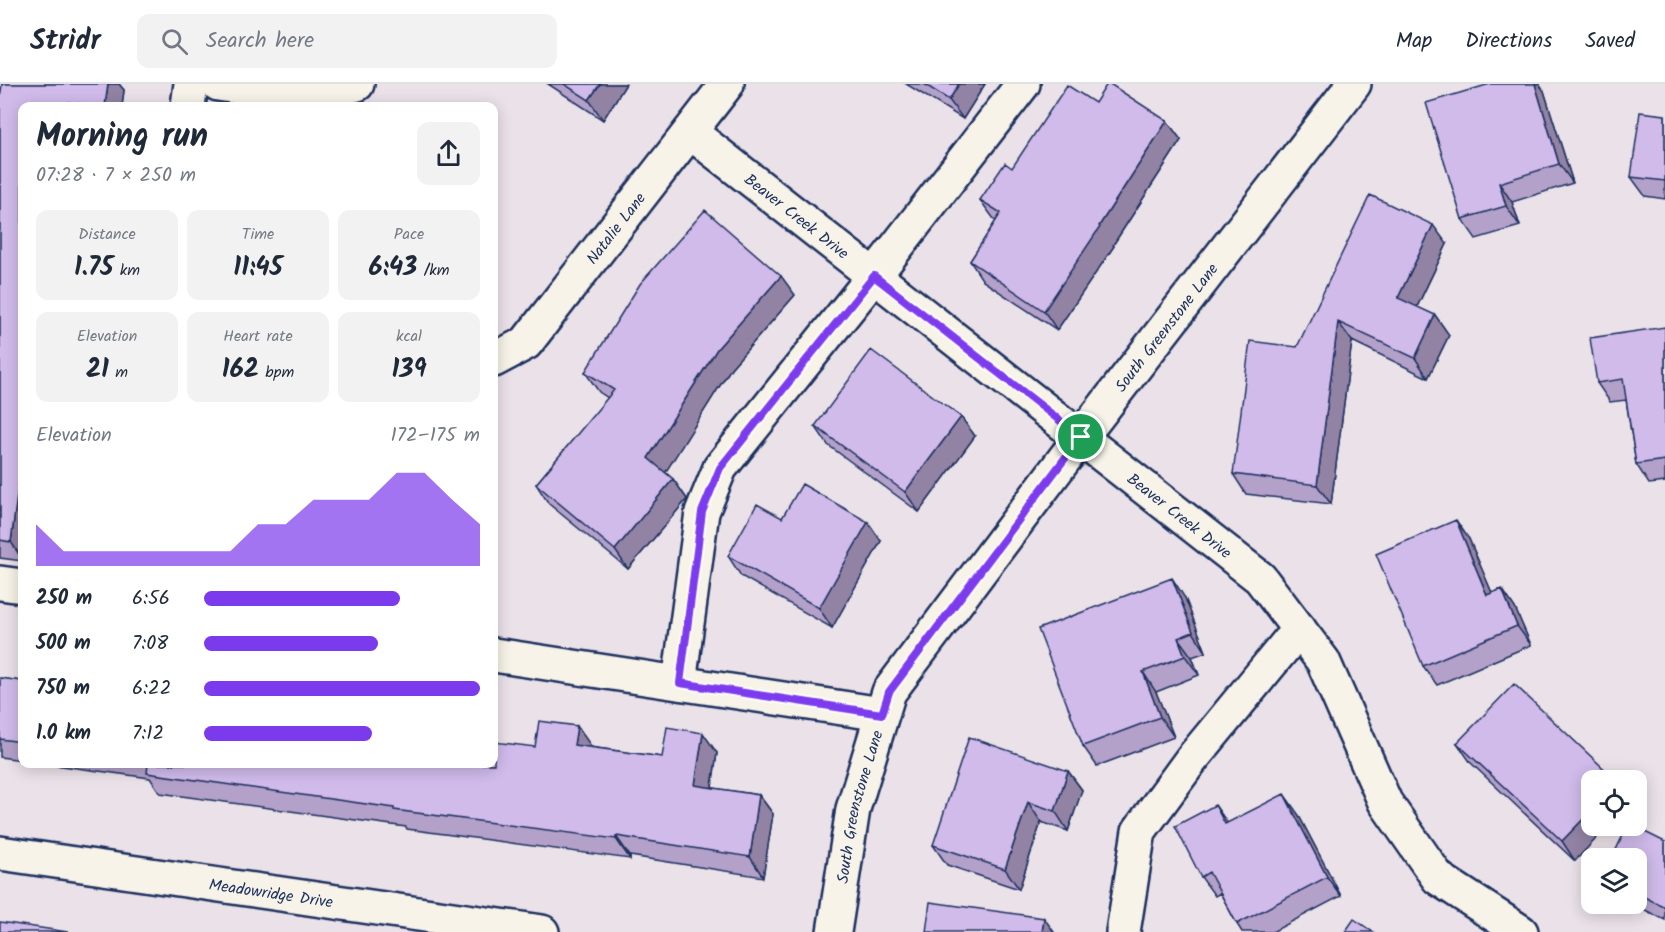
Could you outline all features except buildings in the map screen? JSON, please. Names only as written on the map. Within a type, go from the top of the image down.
[{"type":"street","points":[[189,102],[191,84]]},
{"type":"street","points":[[218,84],[283,94],[328,92],[357,84]]},
{"type":"street","name":"Natalie Lane","points":[[498,358],[526,343],[727,84]]},
{"type":"street","points":[[680,683],[702,512],[720,468],[874,276],[1023,84]]},
{"type":"street","name":"South Greenstone Lane","points":[[834,932],[853,809],[889,692],[1081,437],[1354,84]]},
{"type":"street","name":"Beaver Creek Drive","points":[[690,132],[1260,578],[1323,661],[1385,802],[1438,878],[1521,932]]},
{"type":"street","points":[[0,584],[18,586]]},
{"type":"street","points":[[1123,932],[1139,831],[1191,760],[1299,629]]},
{"type":"street","points":[[498,656],[882,714]]},
{"type":"street","name":"Meadowridge Drive","points":[[0,853],[542,932]]},
{"type":"route","points":[[874,276],[1081,437],[889,692],[882,714],[680,683],[702,512],[720,468],[874,276]]}]
